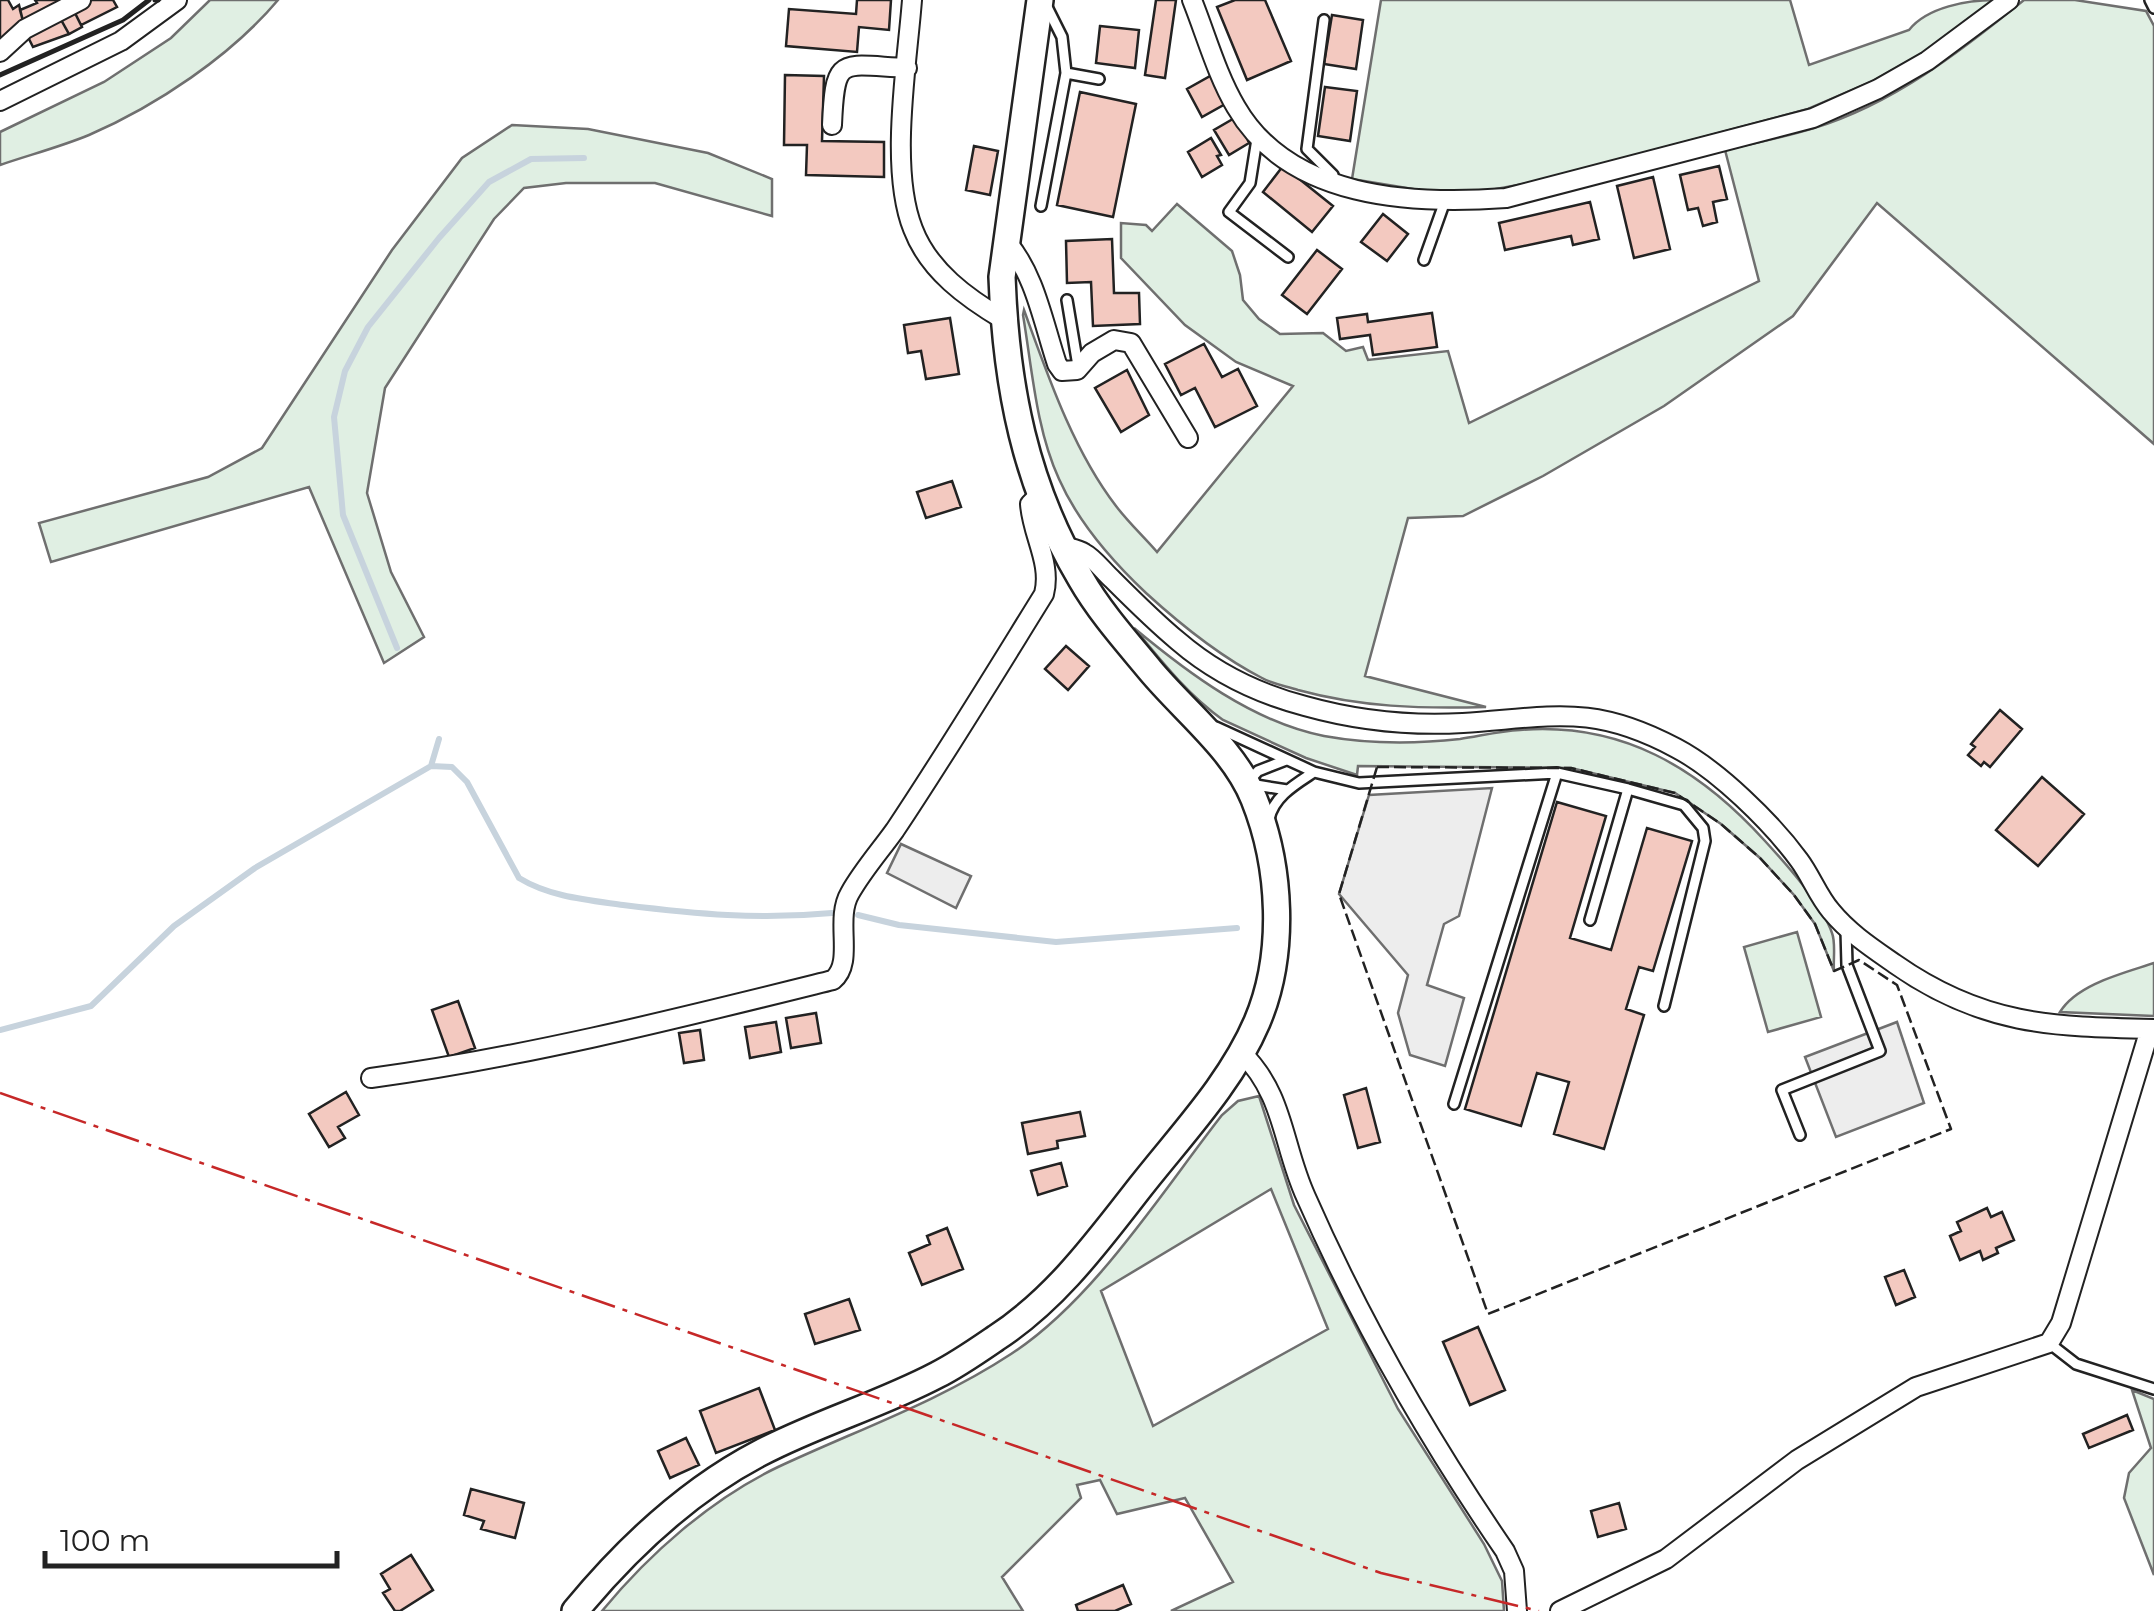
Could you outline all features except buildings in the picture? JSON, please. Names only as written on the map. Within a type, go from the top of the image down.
[{"type":"main road","points":[[575,1611],[656,1525],[703,1486],[762,1452],[938,1375],[1041,1304],[1086,1256],[1241,1052],[1258,1020],[1274,940],[1273,866],[1266,831],[1246,784],[1228,756],[1097,604],[1062,546],[1025,453],[1004,320],[1002,278],[1042,0]]},
{"type":"street","points":[[0,52],[25,29],[81,0]]},
{"type":"street","points":[[0,101],[121,41],[177,0]]},
{"type":"street","points":[[912,0],[902,140],[906,204],[913,231],[930,259],[956,288],[1004,320]]},
{"type":"street","points":[[1192,0],[1235,106],[1257,136],[1308,173],[1334,184],[1445,201],[1506,198],[1814,118],[1928,61],[2009,0]]},
{"type":"street","points":[[832,126],[834,80],[838,72],[862,66],[907,68]]},
{"type":"street","points":[[1006,241],[1020,257],[1056,364],[1062,370],[1077,370],[1102,345],[1122,339],[1131,343],[1188,438]]},
{"type":"street","points":[[371,1078],[450,1067],[589,1037],[832,980],[841,973],[847,898],[894,832],[1044,594],[1048,580],[1030,504],[1040,494]]},
{"type":"street","points":[[1062,546],[1084,553],[1180,643],[1246,685],[1276,697],[1308,707],[1395,722],[1462,723],[1525,716],[1585,716],[1637,729],[1681,750],[1722,782],[1799,859],[1846,928],[1925,985],[1985,1013],[2084,1028],[2153,1027],[2060,1323],[2049,1344],[1916,1387],[1797,1460],[1666,1559],[1560,1611]]},
{"type":"street","points":[[1241,1052],[1268,1084],[1304,1194],[1407,1398],[1514,1571],[1517,1611]]},
{"type":"lane","points":[[1041,206],[1066,73],[1062,36],[1042,0]]},
{"type":"lane","points":[[2150,0],[2154,8]]},
{"type":"lane","points":[[1324,20],[1306,139],[1310,155],[1333,174],[1334,184]]},
{"type":"lane","points":[[1066,73],[1099,79]]},
{"type":"lane","points":[[1257,136],[1250,183],[1230,212],[1288,257]]},
{"type":"lane","points":[[1424,260],[1445,201]]},
{"type":"lane","points":[[1067,300],[1077,370]]},
{"type":"lane","points":[[1191,716],[1314,772],[1359,783],[1557,773],[1684,805],[1703,828],[1705,841],[1664,1006]]},
{"type":"lane","points":[[1246,784],[1258,772],[1288,759]]},
{"type":"lane","points":[[1266,831],[1270,810],[1287,790],[1314,772]]},
{"type":"lane","points":[[1454,1104],[1557,773]]},
{"type":"lane","points":[[1246,784],[1287,790]]},
{"type":"lane","points":[[1590,920],[1628,788]]},
{"type":"lane","points":[[1800,1135],[1782,1090],[1880,1051],[1847,965],[1846,928]]},
{"type":"lane","points":[[2049,1344],[2076,1364],[2154,1389]]},
{"type":"green space","points":[[210,0],[278,0],[215,60],[140,110],[89,135],[0,165],[0,132],[104,82],[171,38]]},
{"type":"green space","points":[[1381,0],[1790,0],[1809,65],[1909,30],[1937,10],[1995,0],[1935,46],[1871,82],[1808,109],[1539,181],[1485,191],[1425,191],[1352,179]]},
{"type":"green space","points":[[2024,0],[2075,0],[2146,11],[2154,26],[2154,444],[1877,203],[1793,316],[1664,406],[1543,476],[1463,516],[1408,518],[1365,676],[1486,707],[1368,703],[1321,696],[1266,680],[1216,650],[1146,593],[1096,540],[1067,495],[1051,460],[1040,419],[1024,310],[1063,412],[1087,461],[1116,506],[1157,552],[1293,386],[1236,362],[1185,325],[1121,258],[1121,223],[1146,225],[1152,231],[1177,204],[1232,251],[1243,300],[1259,319],[1280,334],[1323,333],[1346,351],[1363,347],[1368,360],[1448,351],[1469,423],[1759,281],[1725,150],[1814,128],[1871,105],[1951,57]]},
{"type":"green space","points":[[512,125],[588,129],[708,153],[772,179],[772,216],[655,183],[566,183],[524,188],[494,219],[385,388],[367,493],[391,572],[424,637],[384,663],[309,487],[51,562],[39,523],[208,477],[262,448],[392,250],[462,158]]},
{"type":"green space","points":[[1134,628],[1176,662],[1247,708],[1324,736],[1409,742],[1557,729],[1624,742],[1655,755],[1713,791],[1793,873],[1832,933],[1834,971],[1815,924],[1794,895],[1721,824],[1675,793],[1571,768],[1358,766],[1357,775],[1306,758],[1223,720],[1187,689]]},
{"type":"green space","points":[[1797,932],[1821,1017],[1768,1032],[1744,947]]},
{"type":"green space","points":[[2154,963],[2154,1016],[2060,1012],[2089,987]]},
{"type":"green space","points":[[1259,1096],[1294,1205],[1398,1409],[1484,1544],[1502,1581],[1504,1611],[1171,1611],[1233,1582],[1185,1498],[1117,1514],[1100,1480],[1077,1485],[1081,1498],[1002,1577],[1023,1611],[602,1611],[661,1549],[729,1495],[778,1467],[955,1387],[1041,1331],[1125,1244],[1222,1115],[1238,1101]],"holes":[[[1271,1189],[1328,1329],[1153,1426],[1101,1291]]]},
{"type":"green space","points":[[2132,1390],[2154,1399],[2154,1575],[2124,1498],[2129,1473],[2151,1448]]},
{"type":"shaded area","points":[[1492,788],[1459,916],[1444,924],[1427,985],[1464,998],[1445,1066],[1410,1055],[1398,1013],[1408,975],[1339,894],[1369,795]]},
{"type":"shaded area","points":[[901,844],[971,876],[956,908],[887,873]]},
{"type":"shaded area","points":[[1897,1022],[1924,1103],[1836,1137],[1805,1057]]},
{"type":"waterway","points":[[397,648],[343,515],[334,417],[345,371],[368,327],[489,182],[531,159],[584,158]]},
{"type":"waterway","points":[[431,766],[439,739]]},
{"type":"waterway","points":[[0,1030],[91,1006],[174,926],[255,868],[431,766],[452,767],[467,782],[519,878],[543,890],[596,901],[702,913],[832,913]]},
{"type":"waterway","points":[[858,915],[899,925],[1056,942],[1237,928]]},
{"type":"fence","points":[[1377,767],[1571,768],[1675,793],[1721,824],[1794,895],[1815,924],[1834,971],[1859,960],[1897,985],[1951,1129],[1488,1314],[1339,894],[1377,767]]},
{"type":"wall","points":[[0,75],[123,20],[149,0]]},
{"type":"power","points":[[0,1093],[1381,1573],[1539,1611]]}]
